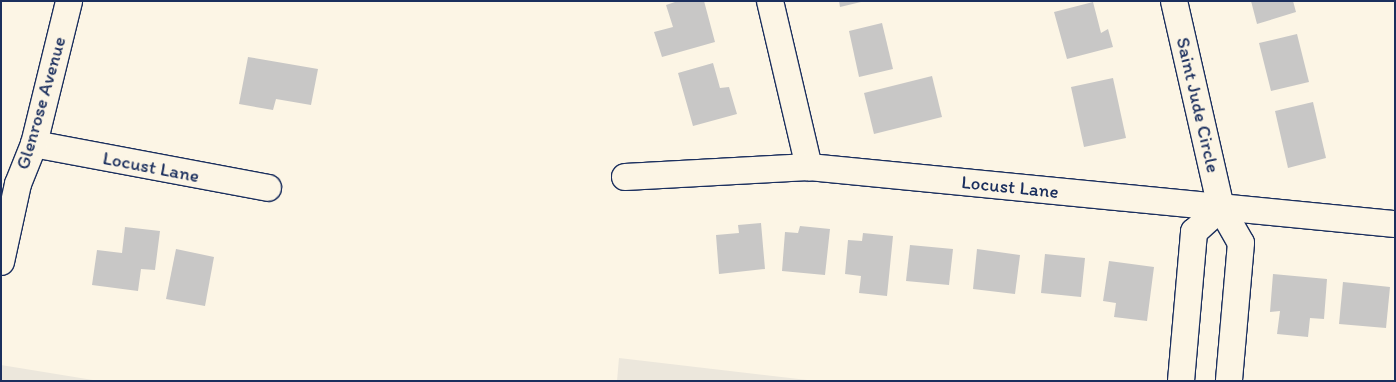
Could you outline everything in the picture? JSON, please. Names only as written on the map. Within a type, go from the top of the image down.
[{"type":"street","name":"Glenrose Avenue","points":[[1,262],[18,184],[34,144],[69,1]]},
{"type":"street","points":[[770,1],[809,167]]},
{"type":"street","name":"Saint Jude Circle","points":[[1174,1],[1222,208],[1241,244],[1229,381]]},
{"type":"street","name":"Locust Lane","points":[[34,144],[268,188]]},
{"type":"street","name":"Locust Lane","points":[[625,177],[809,167],[1395,224]]},
{"type":"street","points":[[1181,381],[1194,232],[1222,208]]},
{"type":"shaded area","points":[[619,358],[816,381],[617,381]]},
{"type":"shaded area","points":[[1,365],[99,381],[1,381]]},
{"type":"building","points":[[678,1],[704,1],[715,42],[662,57],[654,32],[673,27],[666,5]]},
{"type":"building","points":[[839,1],[861,1],[861,2],[840,7]]},
{"type":"building","points":[[1251,1],[1293,1],[1296,12],[1257,24]]},
{"type":"building","points":[[1093,2],[1101,33],[1108,29],[1113,47],[1067,59],[1054,12]]},
{"type":"building","points":[[882,23],[893,69],[859,77],[849,31]]},
{"type":"building","points":[[1297,34],[1309,82],[1271,91],[1259,43]]},
{"type":"building","points":[[248,57],[318,69],[311,105],[276,99],[273,110],[239,104]]},
{"type":"building","points":[[713,63],[720,88],[729,87],[737,114],[693,126],[678,73]]},
{"type":"building","points":[[932,76],[942,117],[874,134],[864,93]]},
{"type":"building","points":[[1113,78],[1126,138],[1084,147],[1071,87]]},
{"type":"building","points":[[1313,102],[1326,158],[1288,168],[1275,111]]},
{"type":"building","points":[[761,223],[765,269],[719,274],[716,235],[739,233],[738,225]]},
{"type":"building","points":[[800,226],[830,229],[825,275],[782,271],[785,232],[798,233]]},
{"type":"building","points":[[125,227],[160,231],[155,270],[141,269],[138,291],[92,285],[97,250],[122,253]]},
{"type":"building","points":[[863,233],[893,236],[887,296],[859,293],[861,276],[845,274],[848,240],[862,241]]},
{"type":"building","points":[[910,245],[953,249],[949,285],[906,281]]},
{"type":"building","points":[[176,249],[214,257],[205,306],[166,299]]},
{"type":"building","points":[[977,249],[1020,255],[1015,294],[973,289]]},
{"type":"building","points":[[1045,254],[1085,258],[1081,297],[1041,293]]},
{"type":"building","points":[[1109,261],[1154,267],[1147,321],[1114,317],[1116,303],[1103,301]]},
{"type":"building","points":[[1273,274],[1327,279],[1324,319],[1310,318],[1308,337],[1277,334],[1280,311],[1270,312]]},
{"type":"building","points":[[1343,282],[1390,287],[1386,328],[1339,324]]}]
